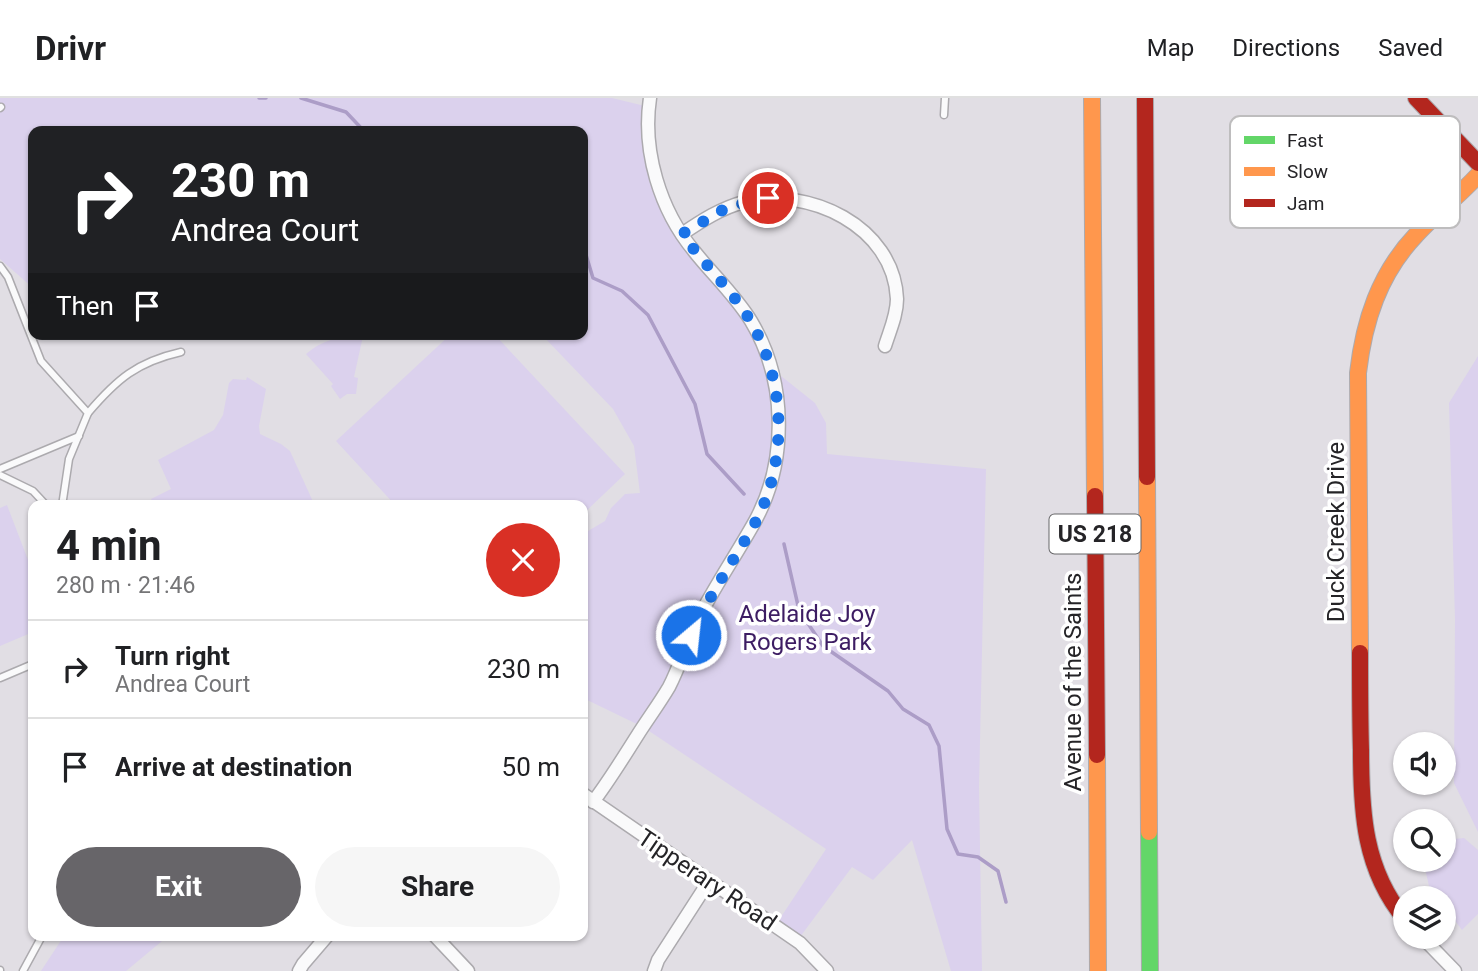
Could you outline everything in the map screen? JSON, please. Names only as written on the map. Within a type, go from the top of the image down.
[{"type":"main road","name":"Avenue of the Saints","points":[[1092,98],[1098,971]]},
{"type":"main road","name":"US 218","points":[[1145,98],[1150,971]]},
{"type":"main road","points":[[1416,98],[1433,116]]},
{"type":"main road","points":[[1460,144],[1478,163]]},
{"type":"main road","name":"Duck Creek Drive","points":[[1460,192],[1478,175]]},
{"type":"main road","name":"Duck Creek Drive","points":[[1393,903],[1385,893],[1376,871],[1361,802],[1358,373],[1363,336],[1377,291],[1402,251],[1423,228]]},
{"type":"street","points":[[588,798],[669,686],[699,617],[755,522],[767,496],[775,468],[778,439],[777,396],[761,341],[735,298],[682,234],[658,185],[648,131],[650,98]]},
{"type":"street","points":[[682,234],[728,207],[768,198],[809,202],[842,216],[874,242],[891,271],[896,289],[896,311],[885,346]]},
{"type":"street","name":"Tipperary Road","points":[[588,798],[800,943],[827,971]]},
{"type":"street","points":[[654,971],[658,960],[709,881]]},
{"type":"street","points":[[299,971],[323,941]]},
{"type":"street","points":[[440,941],[468,971]]},
{"type":"street","points":[[1434,949],[1455,971]]},
{"type":"lane","points":[[944,115],[945,98]]},
{"type":"lane","points":[[0,266],[8,277],[28,328]]},
{"type":"lane","points":[[33,340],[41,361],[88,413]]},
{"type":"lane","points":[[63,500],[69,459],[88,413],[126,374],[159,357],[181,352]]},
{"type":"lane","points":[[0,469],[79,436]]},
{"type":"lane","points":[[0,475],[33,491],[41,500]]},
{"type":"lane","points":[[0,678],[28,666]]},
{"type":"lane","points":[[23,971],[39,941]]},
{"type":"green space","name":"Adelaide Joy Rogers Park","points":[[0,98],[612,98],[649,107],[648,131],[668,210],[735,298],[771,368],[815,403],[826,423],[827,454],[986,469],[979,787],[982,971],[951,971],[912,840],[873,880],[852,867],[797,941],[775,926],[826,849],[643,727],[588,700],[588,531],[605,521],[611,508],[625,494],[640,493],[634,446],[613,409],[547,340],[588,340],[588,126],[28,126],[28,284],[0,259]]},
{"type":"green space","points":[[362,340],[354,377],[358,378],[356,394],[347,394],[340,399],[331,386],[333,384],[306,354],[326,342]]},
{"type":"green space","points":[[445,340],[500,340],[625,474],[588,509],[588,500],[390,500],[336,441]]},
{"type":"green space","points":[[1478,356],[1478,832],[1456,787],[1449,403]]},
{"type":"green space","points":[[247,377],[266,389],[260,434],[290,451],[312,500],[152,500],[171,489],[158,460],[214,430],[223,415],[229,383],[233,379],[246,380]]},
{"type":"green space","points":[[7,505],[28,560],[28,634],[0,646],[0,508]]},
{"type":"green space","points":[[1464,838],[1478,850],[1478,914],[1462,930],[1456,922],[1456,886],[1429,886],[1426,872],[1456,872],[1456,839]]},
{"type":"green space","points":[[61,941],[162,941],[126,971],[41,971]]},
{"type":"waterway","points":[[259,98],[266,98]]},
{"type":"waterway","points":[[301,98],[346,112],[359,126]]},
{"type":"waterway","points":[[588,262],[593,278],[622,291],[648,315],[695,404],[707,454],[744,494]]},
{"type":"waterway","points":[[784,544],[799,610],[823,646],[888,691],[903,709],[929,725],[939,746],[947,829],[958,854],[978,857],[998,871],[1006,902]]},
{"type":"traffic: fast","points":[[1149,832],[1150,971]]},
{"type":"traffic: slow","points":[[1092,98],[1095,496]]},
{"type":"traffic: slow","points":[[1460,194],[1478,175]]},
{"type":"traffic: slow","points":[[1360,653],[1358,373],[1364,335],[1375,299],[1392,266],[1422,228]]},
{"type":"traffic: slow","points":[[1147,477],[1149,832]]},
{"type":"traffic: slow","points":[[1097,755],[1098,971]]},
{"type":"traffic: jam","points":[[1145,98],[1147,477]]},
{"type":"traffic: jam","points":[[1416,98],[1433,116]]},
{"type":"traffic: jam","points":[[1460,144],[1478,163]]},
{"type":"traffic: jam","points":[[1095,496],[1097,755]]},
{"type":"traffic: jam","points":[[1360,653],[1364,818],[1373,860],[1393,903]]},
{"type":"route","points":[[691,635],[767,496],[775,468],[779,418],[771,368],[751,322],[735,298],[682,234],[728,207],[768,198]]}]
